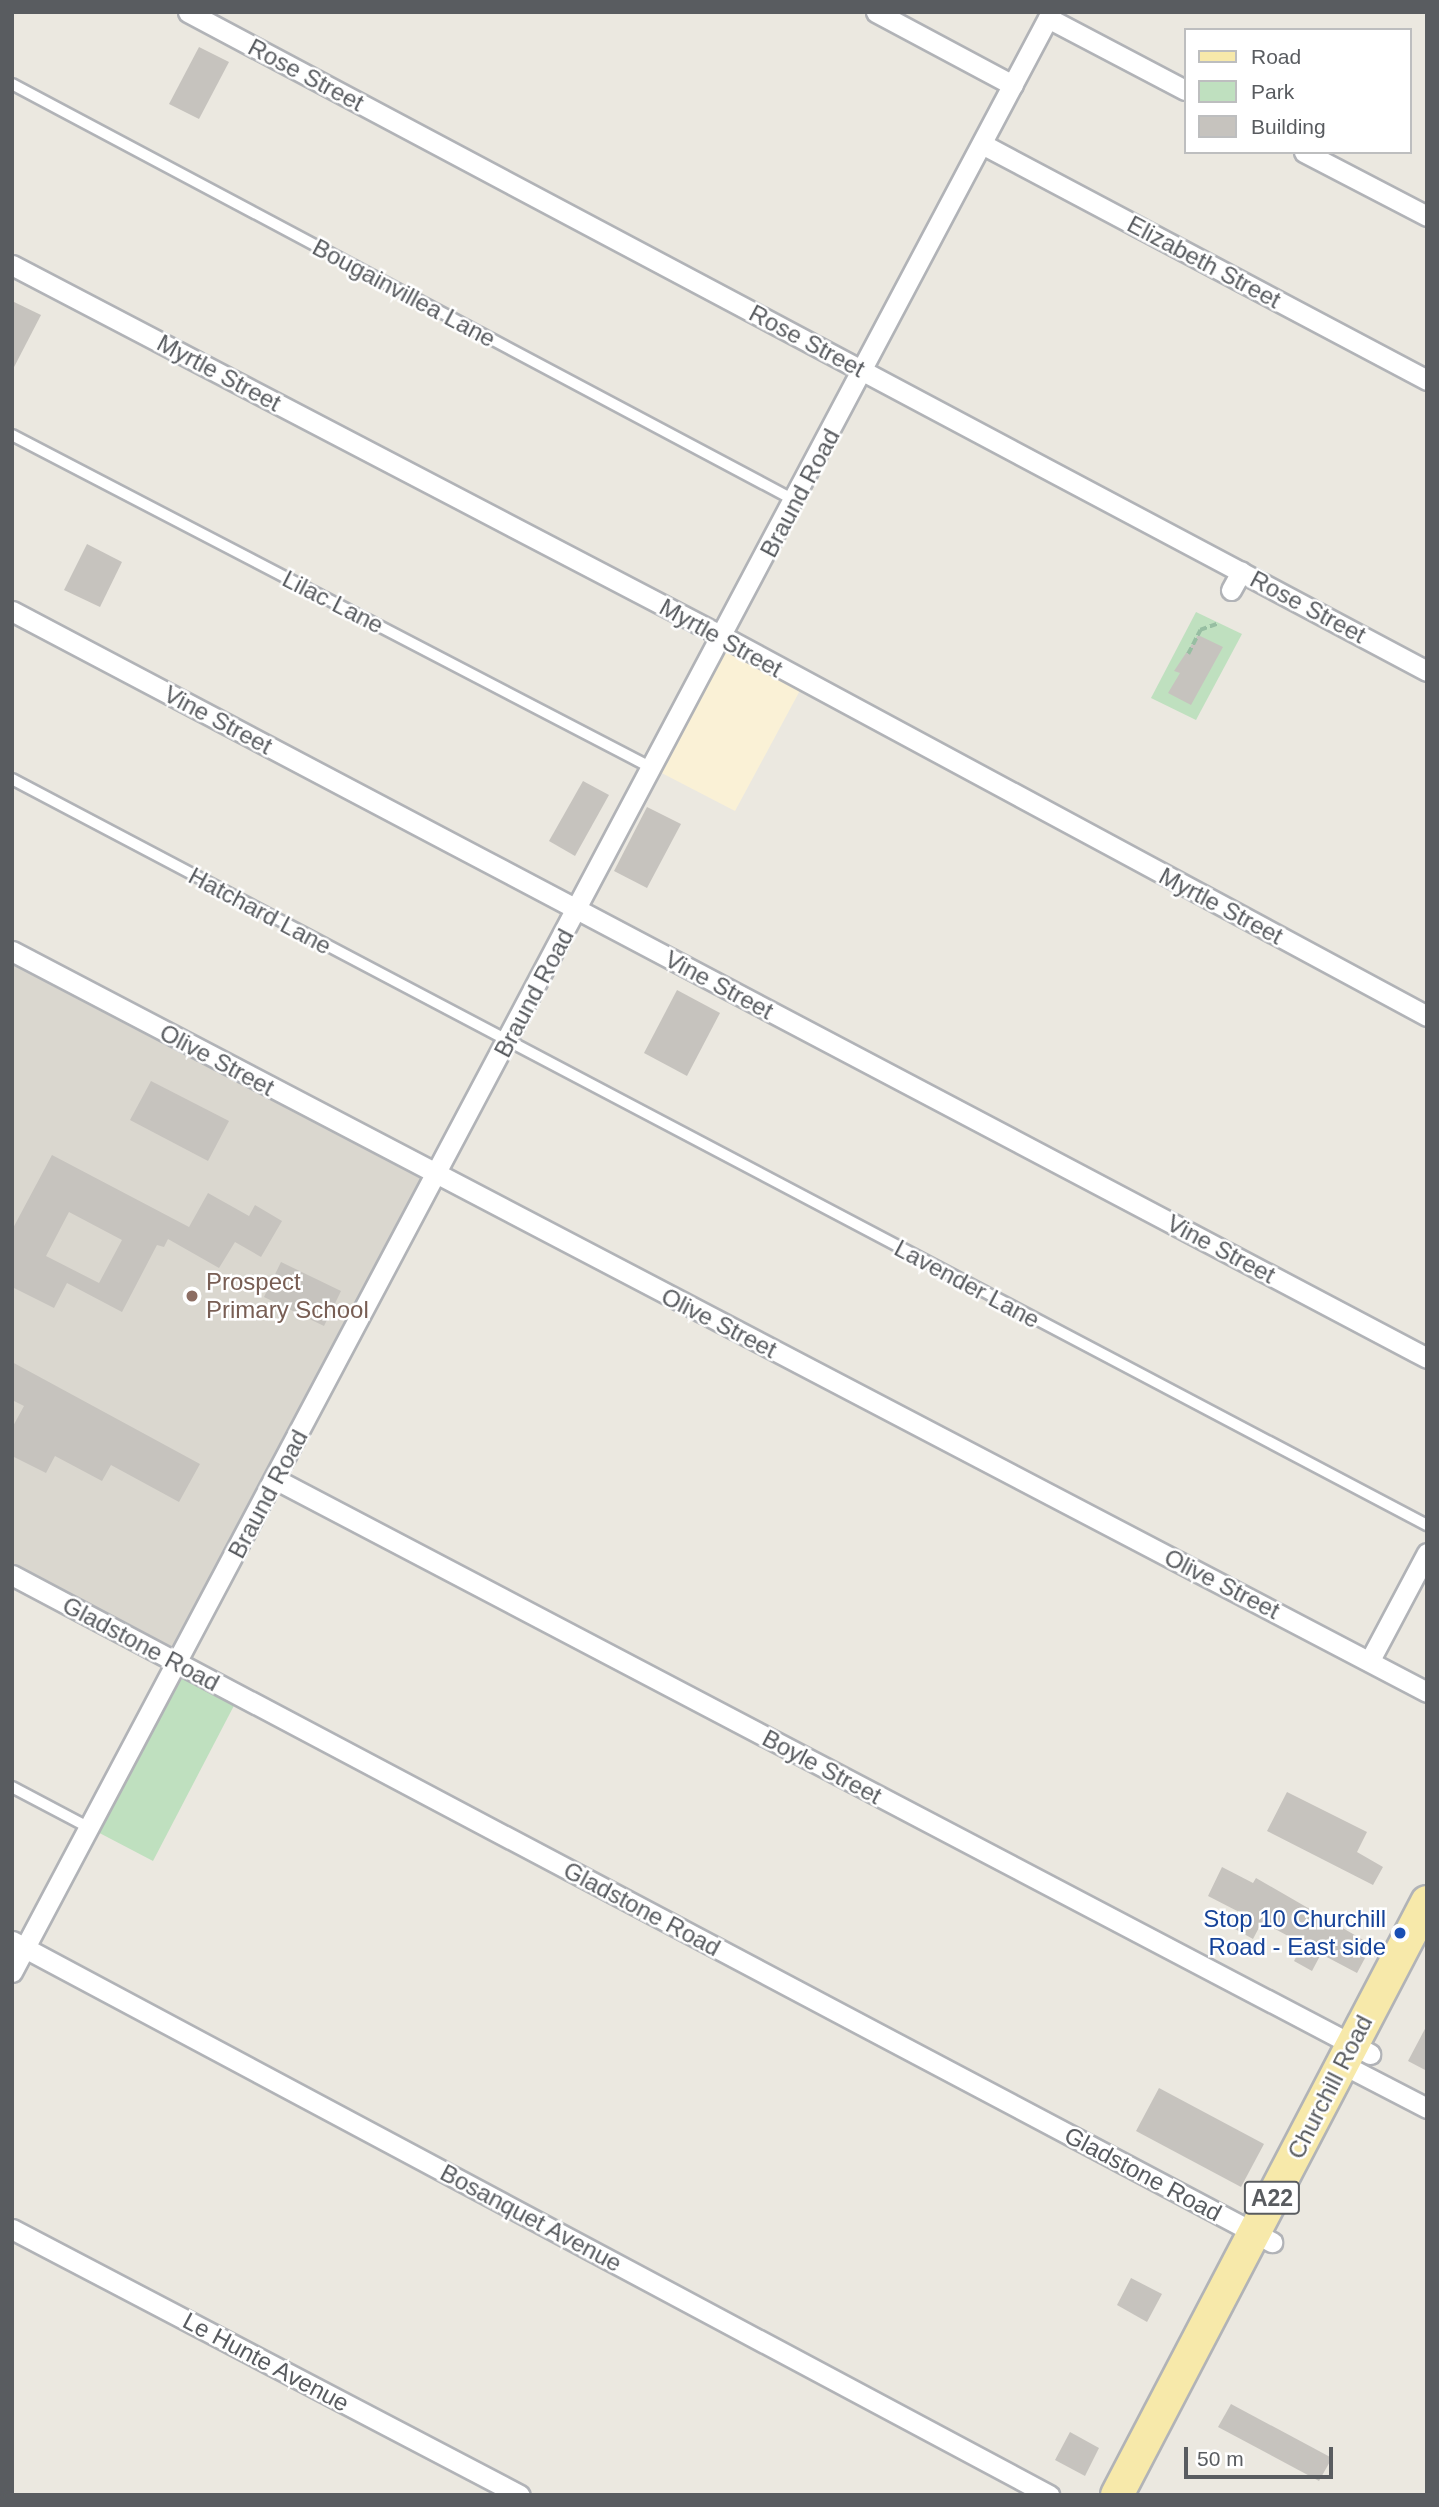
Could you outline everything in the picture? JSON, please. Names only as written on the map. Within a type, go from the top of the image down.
[{"type":"main road","name":"Churchill Road","points":[[1139,2495],[1263,2238],[1356,2059],[1427,1902]]},
{"type":"main road","name":"Churchill Road","points":[[1356,2059],[1427,1944]]},
{"type":"main road","name":"Churchill Road","points":[[1117,2495],[1263,2238]]},
{"type":"street","name":"Rose Street","points":[[188,12],[1427,671]]},
{"type":"street","points":[[876,12],[1013,85]]},
{"type":"street","name":"Braund Road","points":[[12,1972],[19,1944],[88,1827],[178,1663],[796,501],[1050,15]]},
{"type":"street","points":[[1050,15],[1184,89]]},
{"type":"street","name":"Elizabeth Street","points":[[982,144],[1427,380]]},
{"type":"street","points":[[1308,154],[1427,216]]},
{"type":"street","name":"Myrtle Street","points":[[12,265],[724,637],[1427,1016]]},
{"type":"street","points":[[1231,590],[1241,572]]},
{"type":"street","name":"Vine Street","points":[[12,611],[1427,1358]]},
{"type":"street","name":"Olive Street","points":[[12,951],[436,1176],[1427,1692]]},
{"type":"street","name":"Boyle Street","points":[[275,1479],[1356,2059],[1427,2108]]},
{"type":"street","points":[[1370,1660],[1427,1553]]},
{"type":"street","name":"Gladstone Road","points":[[12,1575],[1263,2238]]},
{"type":"street","name":"Bosanquet Avenue","points":[[19,1944],[1049,2495]]},
{"type":"street","name":"Le Hunte Avenue","points":[[12,2229],[520,2495]]},
{"type":"lane","name":"Bougainvillea Lane","points":[[12,84],[796,501]]},
{"type":"lane","name":"Lilac Lane","points":[[12,435],[654,769]]},
{"type":"lane","name":"Hatchard Lane","points":[[12,779],[507,1044]]},
{"type":"lane","name":"Lavender Lane","points":[[507,1044],[1427,1525]]},
{"type":"lane","points":[[12,1787],[88,1827]]},
{"type":"path","points":[[1188,654],[1200,630],[1219,623]]},
{"type":"shaded area","points":[[724,637],[804,683],[735,811],[654,769]]},
{"type":"shaded area","name":"Prospect Primary School","points":[[12,951],[436,1176],[178,1663],[12,1575]]},
{"type":"green space","points":[[1196,612],[1242,634],[1196,720],[1151,698]]},
{"type":"green space","points":[[178,1663],[239,1696],[153,1861],[88,1827]]},
{"type":"building","points":[[199,47],[229,62],[199,119],[169,104]]},
{"type":"building","points":[[12,301],[41,315],[12,371]]},
{"type":"building","points":[[87,544],[122,562],[100,607],[64,590]]},
{"type":"building","points":[[1198,635],[1223,647],[1191,705],[1168,693],[1180,673],[1174,671]]},
{"type":"building","points":[[583,781],[609,795],[575,856],[549,841]]},
{"type":"building","points":[[647,807],[681,824],[647,888],[614,871]]},
{"type":"building","points":[[677,990],[720,1013],[687,1076],[644,1053]]},
{"type":"building","points":[[151,1081],[229,1121],[208,1161],[130,1120]]},
{"type":"building","points":[[52,1155],[189,1227],[208,1193],[249,1216],[255,1205],[282,1221],[261,1257],[235,1242],[219,1268],[168,1239],[164,1247],[157,1245],[122,1312],[67,1283],[54,1308],[12,1287],[12,1230]],"holes":[[[69,1212],[122,1240],[99,1283],[46,1256]]]},
{"type":"building","points":[[281,1262],[341,1291],[324,1326],[264,1297]]},
{"type":"building","points":[[12,1362],[200,1464],[179,1502],[111,1465],[102,1481],[55,1456],[46,1473],[12,1456],[12,1428],[24,1406],[12,1400]]},
{"type":"building","points":[[1287,1792],[1367,1832],[1357,1852],[1383,1867],[1373,1885],[1267,1831]]},
{"type":"building","points":[[1222,1867],[1253,1883],[1256,1878],[1372,1945],[1357,1973],[1321,1954],[1312,1971],[1294,1961],[1303,1944],[1262,1922],[1253,1939],[1235,1929],[1243,1914],[1208,1896]]},
{"type":"building","points":[[1427,2025],[1427,2071],[1408,2061]]},
{"type":"building","points":[[1159,2088],[1264,2144],[1241,2187],[1136,2131]]},
{"type":"building","points":[[1131,2278],[1162,2294],[1147,2322],[1117,2305]]},
{"type":"building","points":[[1231,2404],[1332,2458],[1319,2481],[1218,2427]]},
{"type":"building","points":[[1070,2432],[1099,2448],[1085,2476],[1055,2460]]},
{"type":"place","name":"Prospect Primary School","points":[[192,1296]]},
{"type":"place","name":"Stop 10 Churchill Road - East side","points":[[1400,1933]]}]
